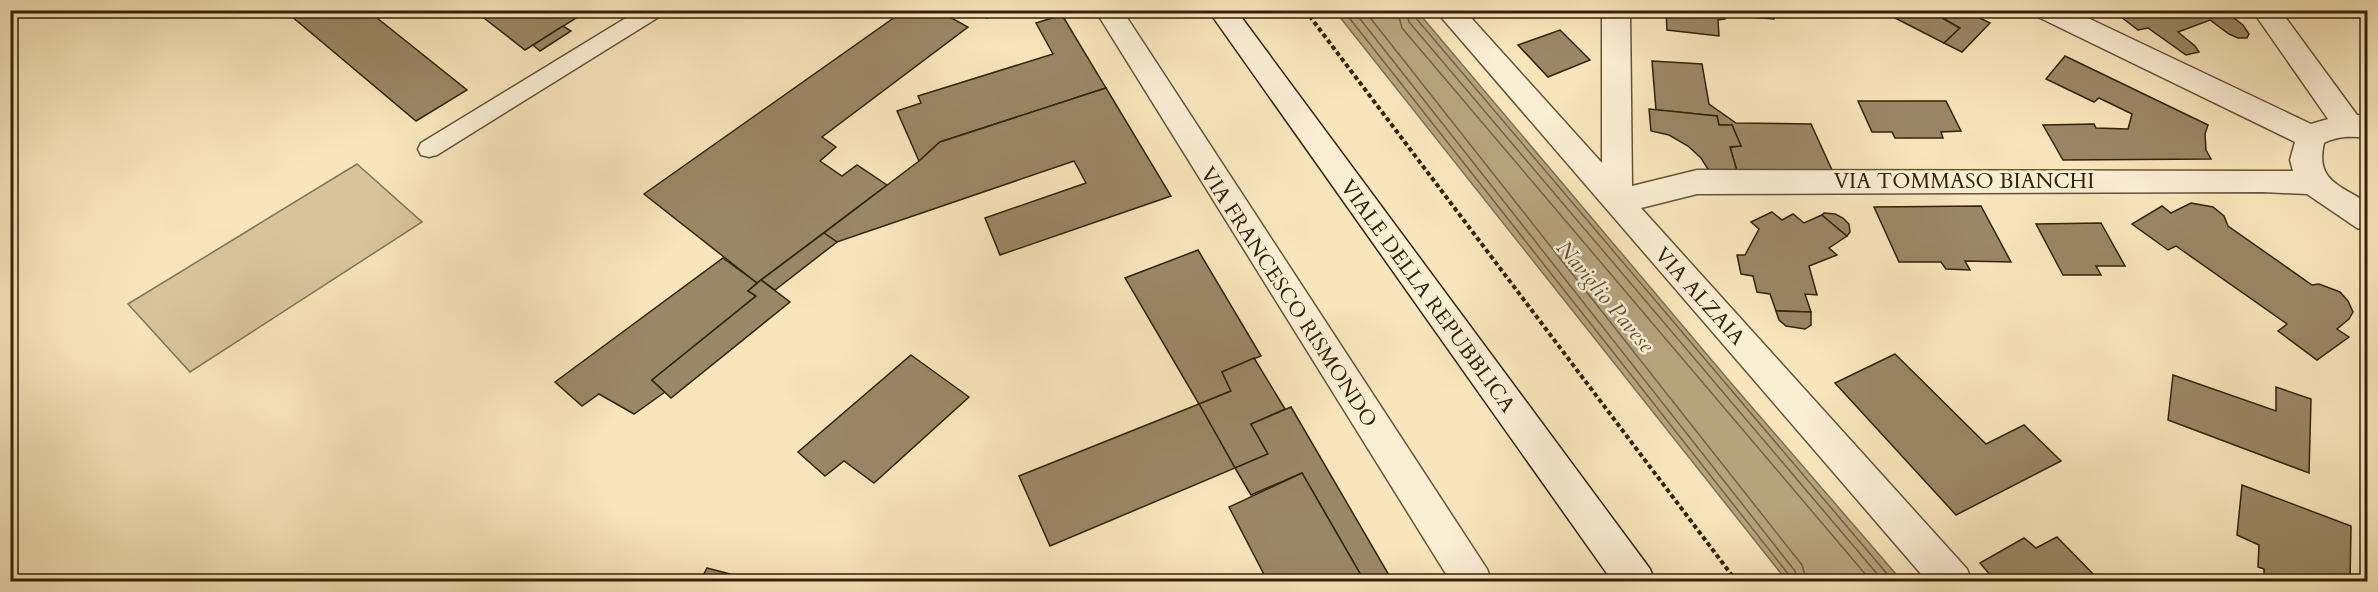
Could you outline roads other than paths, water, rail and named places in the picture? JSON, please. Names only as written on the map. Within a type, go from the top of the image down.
[{"type":"street","name":"VIA FRANCESCO RISMONDO","points":[[1108,10],[1473,582]]},
{"type":"street","name":"VIALE DELLA REPUBBLICA","points":[[1221,10],[1636,582]]},
{"type":"street","name":"VIA ALZAIA","points":[[1448,10],[1953,582]]},
{"type":"street","points":[[1616,10],[1617,202]]},
{"type":"street","points":[[2046,10],[2311,137]]},
{"type":"street","points":[[2265,10],[2358,126]]},
{"type":"street","points":[[2358,126],[2326,129],[2311,137],[2305,160],[2313,183],[2367,219]]},
{"type":"street","name":"VIA TOMMASO BIANCHI","points":[[1617,202],[1697,182],[2263,181],[2313,183]]},
{"type":"lane","points":[[429,149],[654,10]]},
{"type":"water","name":"Naviglio Pavese","points":[[1335,11],[1417,11],[1731,383],[1902,581],[1787,581]]}]
